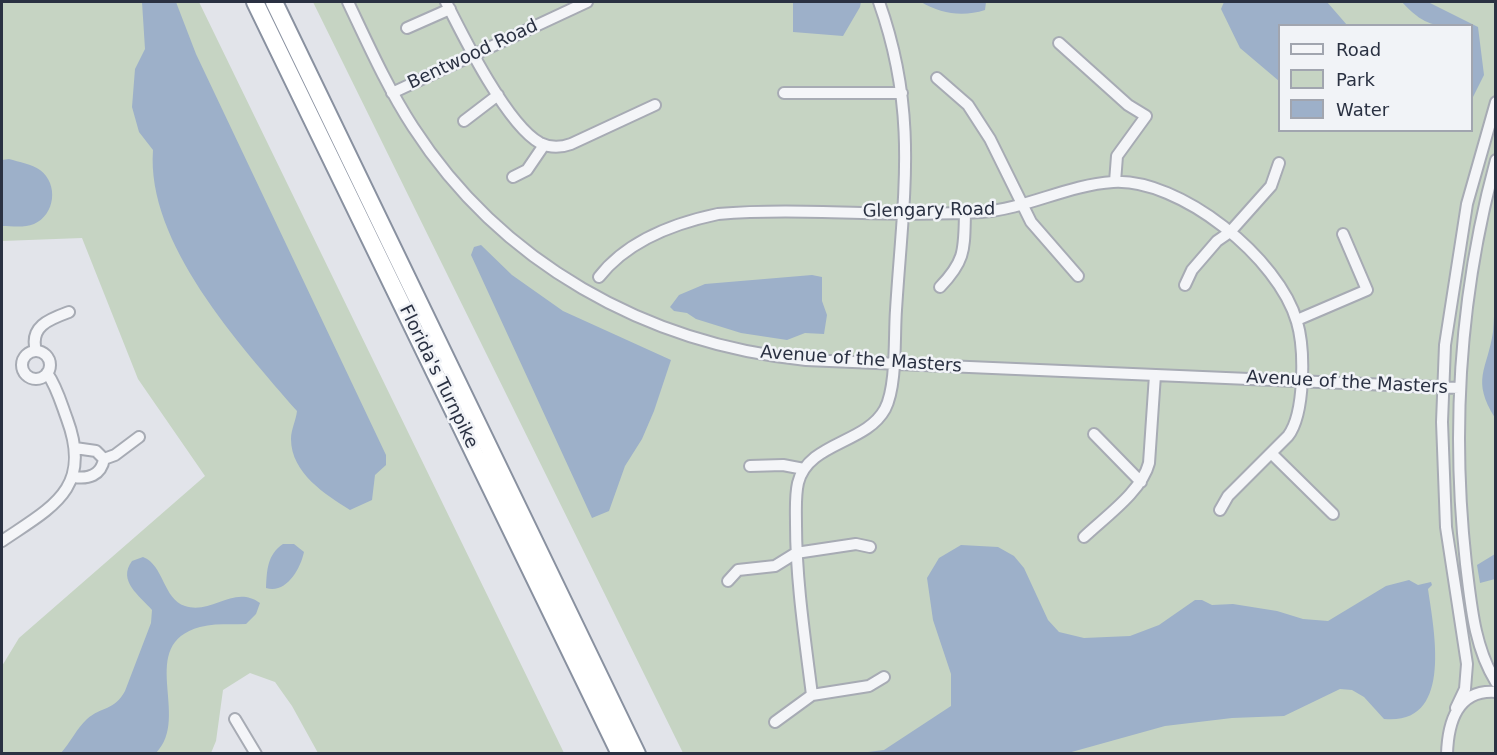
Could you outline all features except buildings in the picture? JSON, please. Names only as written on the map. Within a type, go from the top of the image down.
[{"type":"highway","name":"Florida's Turnpike","points":[[255,2],[620,753]]},
{"type":"highway","name":"Florida's Turnpike","points":[[274,2],[637,753]]},
{"type":"street","name":"Avenue of the Masters","points":[[348,2],[392,93],[430,152],[480,210],[536,259],[589,294],[654,325],[731,349],[806,360],[1459,388]]},
{"type":"street","name":"Bentwood Road","points":[[392,93],[587,2]]},
{"type":"street","points":[[812,695],[796,553],[797,492],[804,469],[817,456],[876,421],[888,399],[893,364],[907,157],[902,93],[893,48],[879,2]]},
{"type":"street","points":[[407,28],[448,5],[473,55],[498,95],[532,137],[544,145],[559,147],[571,144],[655,105]]},
{"type":"street","points":[[1059,43],[1128,105],[1146,116],[1117,156],[1115,182]]},
{"type":"street","points":[[937,78],[968,105],[981,124],[1037,231],[1063,256],[1078,276]]},
{"type":"street","points":[[784,93],[902,93]]},
{"type":"street","points":[[464,121],[498,95]]},
{"type":"street","points":[[1447,753],[1450,721],[1465,689],[1467,664],[1446,527],[1442,469],[1445,345],[1458,249],[1478,159],[1496,102]]},
{"type":"street","points":[[513,177],[527,170],[544,145]]},
{"type":"street","points":[[1496,160],[1475,254],[1459,388],[1460,485],[1468,577],[1482,660],[1496,682]]},
{"type":"street","points":[[1185,285],[1192,270],[1217,241],[1230,232],[1271,186],[1279,163]]},
{"type":"street","name":"Glengary Road","points":[[599,277],[618,256],[635,245],[679,224],[708,216],[738,212],[965,213],[1002,210],[1083,186],[1115,182],[1137,183],[1160,189],[1187,203],[1230,232],[1270,271],[1290,301],[1297,320],[1301,342],[1297,421],[1288,436],[1228,496],[1220,510]]},
{"type":"street","points":[[940,287],[958,269],[964,243],[965,213]]},
{"type":"street","points":[[1297,320],[1367,290],[1343,234]]},
{"type":"street","points":[[36,351],[34,339],[39,328],[48,320],[69,312]]},
{"type":"street","points":[[36,351],[24,358],[23,371],[34,379],[47,373]]},
{"type":"street","points":[[2,541],[52,507],[68,489],[74,477],[75,448],[53,381],[47,373],[49,361],[44,354],[36,351]]},
{"type":"street","points":[[1084,537],[1141,482],[1149,463],[1155,375]]},
{"type":"street","points":[[1094,434],[1141,482]]},
{"type":"street","points":[[104,459],[115,455],[139,437]]},
{"type":"street","points":[[75,448],[96,451],[104,459]]},
{"type":"street","points":[[1271,453],[1333,514]]},
{"type":"street","points":[[74,477],[84,478],[95,474],[103,465],[104,459]]},
{"type":"street","points":[[750,466],[783,465],[804,469]]},
{"type":"street","points":[[728,581],[738,570],[775,566],[796,553],[856,544],[870,547]]},
{"type":"street","points":[[774,722],[812,695],[869,686],[884,677]]},
{"type":"street","points":[[1456,708],[1476,695],[1496,692]]},
{"type":"street","points":[[236,719],[256,753]]},
{"type":"green space","points":[[2,2],[199,2],[564,753],[318,753],[292,706],[275,682],[250,673],[223,690],[216,741],[211,753],[2,753],[2,666],[19,638],[205,476],[138,379],[82,238],[2,241]]},
{"type":"green space","points":[[313,2],[1495,2],[1495,753],[683,753]]},
{"type":"water","points":[[142,2],[176,2],[196,54],[386,455],[386,465],[375,475],[372,500],[350,510],[321,490],[303,472],[293,451],[291,439],[297,411],[249,355],[201,291],[180,256],[165,221],[155,185],[153,150],[139,132],[132,107],[135,69],[145,49]]},
{"type":"water","points":[[793,2],[861,2],[843,36],[793,32]]},
{"type":"water","points":[[921,2],[986,2],[985,10],[960,14],[944,12]]},
{"type":"water","points":[[1224,2],[1327,2],[1346,24],[1278,24],[1278,80],[1240,48],[1221,9]]},
{"type":"water","points":[[1402,2],[1428,2],[1472,24],[1433,24],[1411,11]]},
{"type":"water","points":[[1473,24],[1478,27],[1484,75],[1473,97]]},
{"type":"water","points":[[9,159],[37,168],[50,183],[52,199],[50,207],[41,220],[34,224],[2,226],[2,160]]},
{"type":"water","points":[[481,245],[512,275],[563,311],[671,360],[654,411],[642,439],[625,466],[609,511],[592,518],[471,255],[474,247]]},
{"type":"water","points":[[1495,270],[1496,418],[1488,405],[1482,384],[1493,332]]},
{"type":"water","points":[[812,275],[822,277],[822,301],[827,315],[824,334],[805,333],[787,340],[741,333],[696,319],[687,313],[674,311],[670,307],[679,295],[705,284]]},
{"type":"water","points":[[283,544],[294,544],[304,552],[302,559],[286,584],[273,589],[266,588],[271,558]]},
{"type":"water","points":[[961,545],[998,547],[1014,556],[1024,568],[1048,620],[1059,632],[1084,638],[1130,636],[1159,625],[1195,600],[1202,600],[1212,605],[1233,604],[1277,611],[1303,619],[1328,621],[1386,586],[1409,580],[1418,585],[1431,582],[1432,585],[1428,589],[1435,650],[1430,692],[1421,708],[1406,717],[1384,719],[1364,697],[1352,690],[1340,689],[1284,716],[1232,718],[1165,726],[1068,753],[860,753],[884,750],[951,706],[951,674],[933,620],[927,578],[939,558]]},
{"type":"water","points":[[1495,554],[1495,579],[1480,583],[1477,565]]},
{"type":"water","points":[[143,557],[155,567],[172,597],[185,606],[204,607],[232,598],[250,598],[260,603],[256,614],[246,624],[200,627],[181,636],[171,649],[167,665],[169,721],[166,738],[156,753],[61,753],[87,719],[117,702],[125,691],[151,623],[152,610],[136,594],[127,575],[132,561]]}]
